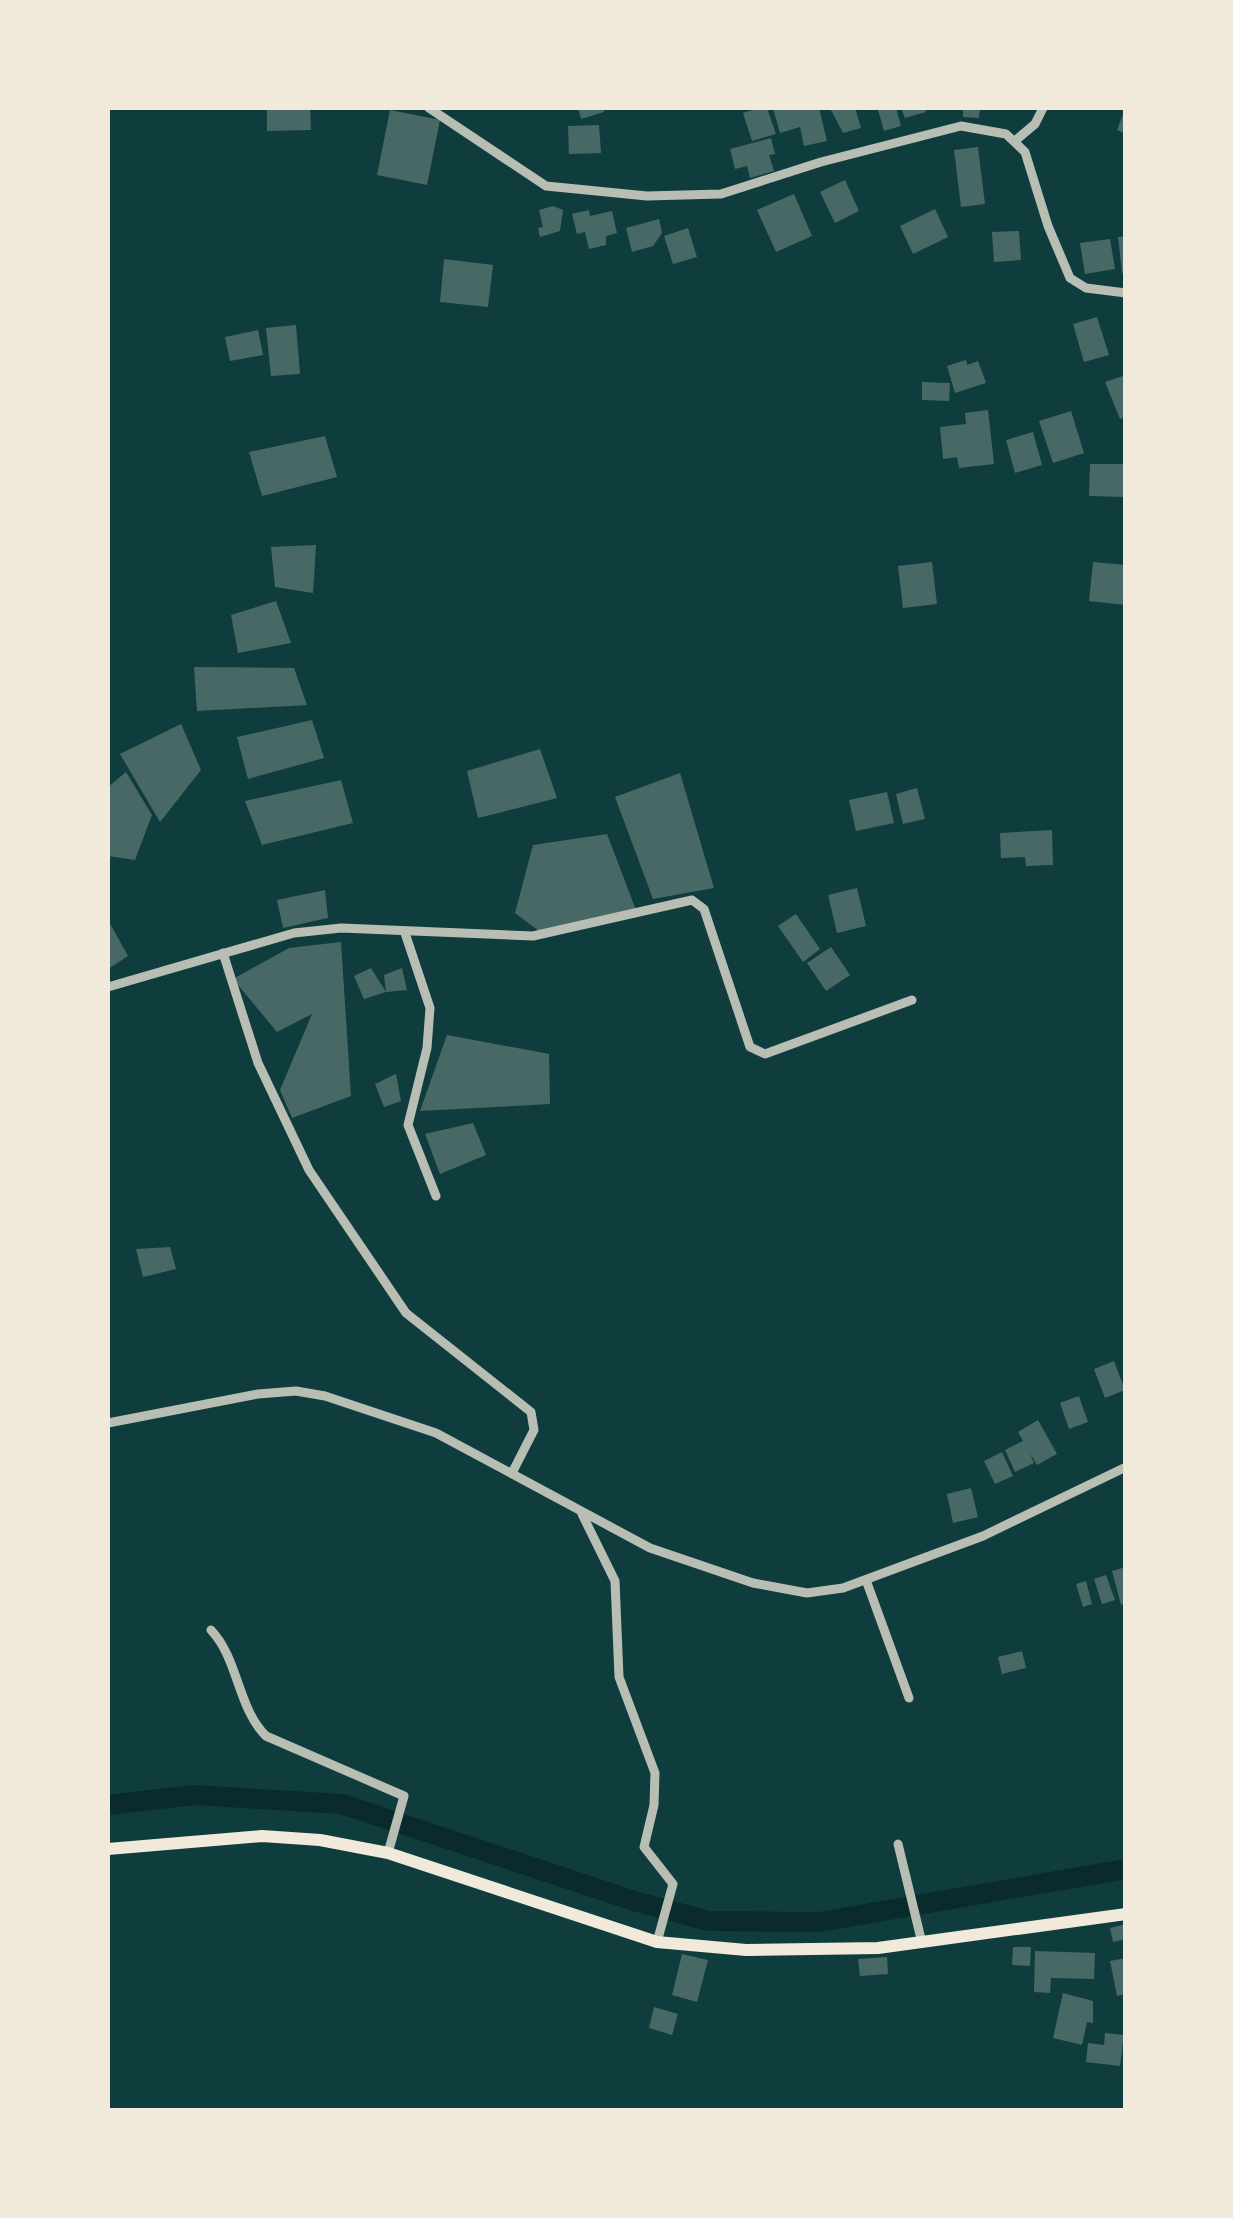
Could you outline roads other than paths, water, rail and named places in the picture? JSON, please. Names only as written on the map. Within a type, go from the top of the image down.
[{"type":"main road","points":[[108,1849],[262,1836],[320,1840],[388,1853],[657,1942],[746,1950],[878,1948],[1126,1914]]},
{"type":"street","points":[[430,108],[546,186],[646,196],[721,194],[821,162],[961,126],[990,130],[1016,140],[1025,152],[1048,226],[1070,278],[1086,288],[1126,293]]},
{"type":"street","points":[[1016,140],[1035,124],[1044,108]]},
{"type":"street","points":[[108,988],[294,933],[341,928],[533,936],[692,900],[704,909],[750,1047],[765,1054],[912,1000]]},
{"type":"street","points":[[405,933],[430,1006],[426,1048],[408,1125],[436,1196]]},
{"type":"street","points":[[223,953],[258,1063],[308,1170],[406,1314],[531,1412],[534,1430],[512,1473]]},
{"type":"street","points":[[108,1423],[220,1399],[296,1390],[359,1406],[436,1433],[650,1548],[753,1583],[807,1593],[843,1588],[983,1536],[1126,1467]]},
{"type":"street","points":[[582,1514],[615,1581],[619,1678],[655,1773],[654,1805],[644,1847],[672,1881],[657,1942]]},
{"type":"street","points":[[866,1580],[909,1698]]},
{"type":"street","points":[[211,1630],[225,1645],[261,1732],[404,1796],[388,1853]]},
{"type":"street","points":[[898,1844],[922,1943]]},
{"type":"waterway","points":[[108,1805],[194,1795],[342,1804],[634,1901],[709,1921],[819,1922],[1126,1869]]}]
